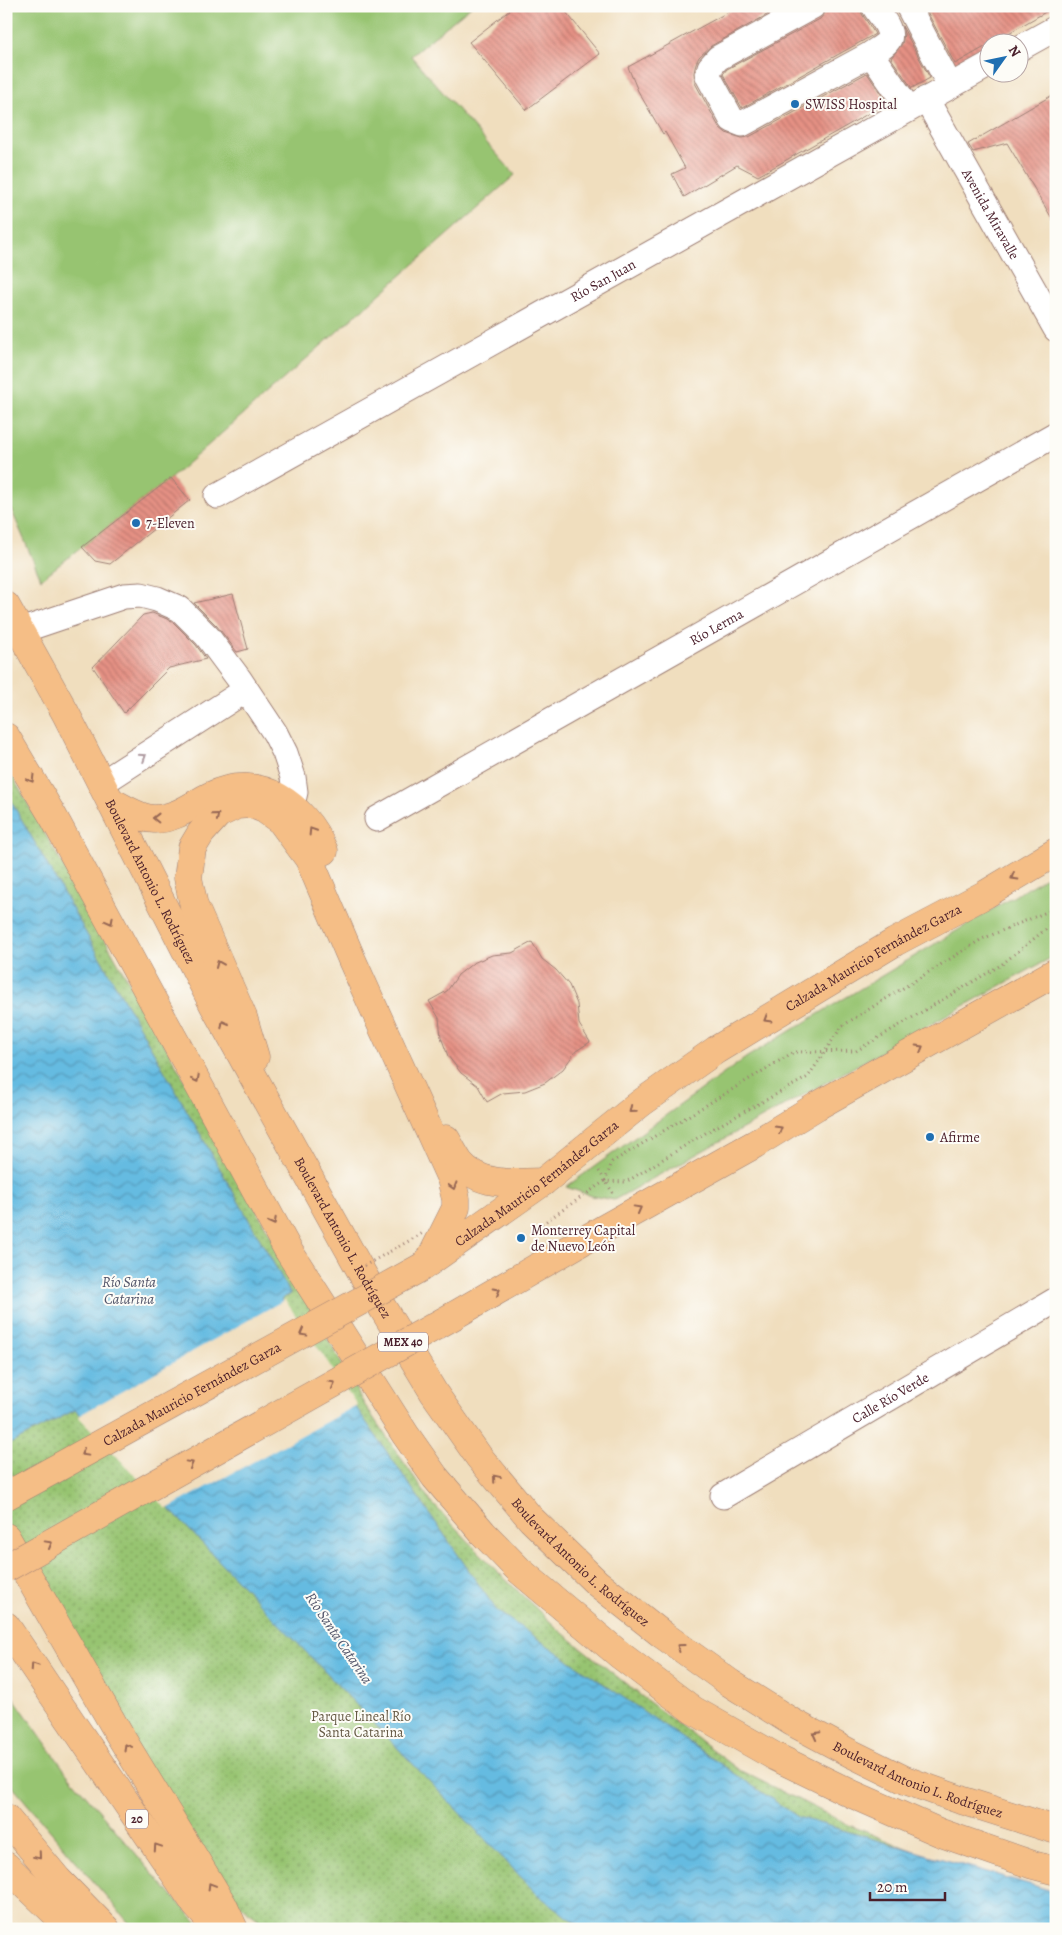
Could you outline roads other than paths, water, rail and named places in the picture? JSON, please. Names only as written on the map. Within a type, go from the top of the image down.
[{"type":"main road","name":"Boulevard Antonio L. Rodríguez","points":[[6,606],[66,714],[213,1004],[367,1282],[439,1401],[479,1457],[531,1519],[597,1583],[663,1635],[723,1678],[792,1722],[905,1780],[1056,1830]]},
{"type":"main road","points":[[6,737],[59,827],[288,1250],[405,1434],[435,1477],[483,1533],[519,1570],[612,1649],[694,1710],[776,1757],[852,1794],[942,1833],[1033,1865],[1056,1871]]},
{"type":"main road","points":[[107,793],[152,819],[174,816],[210,796],[225,790],[237,789],[265,790],[286,813],[309,859],[451,1180],[456,1199],[456,1208],[426,1264]]},
{"type":"main road","points":[[270,1109],[242,1018],[194,906],[188,878],[192,848],[204,828],[218,814],[237,804],[250,804],[264,809],[302,816],[322,846],[354,919],[429,1104],[444,1135],[461,1163],[483,1179],[512,1184],[542,1182]]},
{"type":"main road","name":"Calzada Mauricio Fernández Garza","points":[[6,1496],[426,1264],[542,1182],[641,1103],[716,1050],[895,942],[986,894],[1056,852]]},
{"type":"main road","points":[[6,1568],[455,1315],[755,1144],[817,1106],[1056,972]]},
{"type":"main road","points":[[6,1537],[119,1734],[223,1905],[234,1929]]},
{"type":"main road","name":"20","points":[[6,1626],[196,1905],[217,1929]]},
{"type":"main road","points":[[6,1818],[58,1880],[106,1929]]},
{"type":"main road","points":[[6,1866],[72,1929]]},
{"type":"street","points":[[813,6],[718,58],[710,67],[708,76],[732,120],[742,124],[871,54],[888,42],[890,37],[889,28],[874,6]]},
{"type":"street","points":[[908,6],[950,86]]},
{"type":"street","points":[[1030,42],[1056,28]]},
{"type":"street","name":"Avenida Miravalle","points":[[871,54],[918,104],[1056,329]]},
{"type":"street","name":"Río San Juan","points":[[218,496],[980,70]]},
{"type":"street","name":"Río Lerma","points":[[377,819],[1056,434]]},
{"type":"street","points":[[20,631],[124,596],[141,595],[157,599],[180,609],[206,636],[265,716],[285,753],[293,777],[295,792],[286,813]]},
{"type":"street","points":[[107,793],[246,690]]},
{"type":"street","name":"Calle Río Verde","points":[[723,1496],[1056,1300]]},
{"type":"water","name":"Río Santa Catarina","points":[[6,792],[291,1294],[281,1299],[497,1611],[798,1817],[1056,1892],[1056,1929],[583,1929],[538,1895],[75,1410],[6,1446]]},
{"type":"place","name":"SWISS Hospital","points":[[795,104]]},
{"type":"place","name":"7-Eleven","points":[[136,523]]},
{"type":"place","name":"Afirme","points":[[930,1137]]},
{"type":"place","name":"Monterrey Capital de Nuevo León","points":[[521,1238]]},
{"type":"park label","name":"Parque Lineal Río Santa Catarina","points":[[361,1724]]}]
